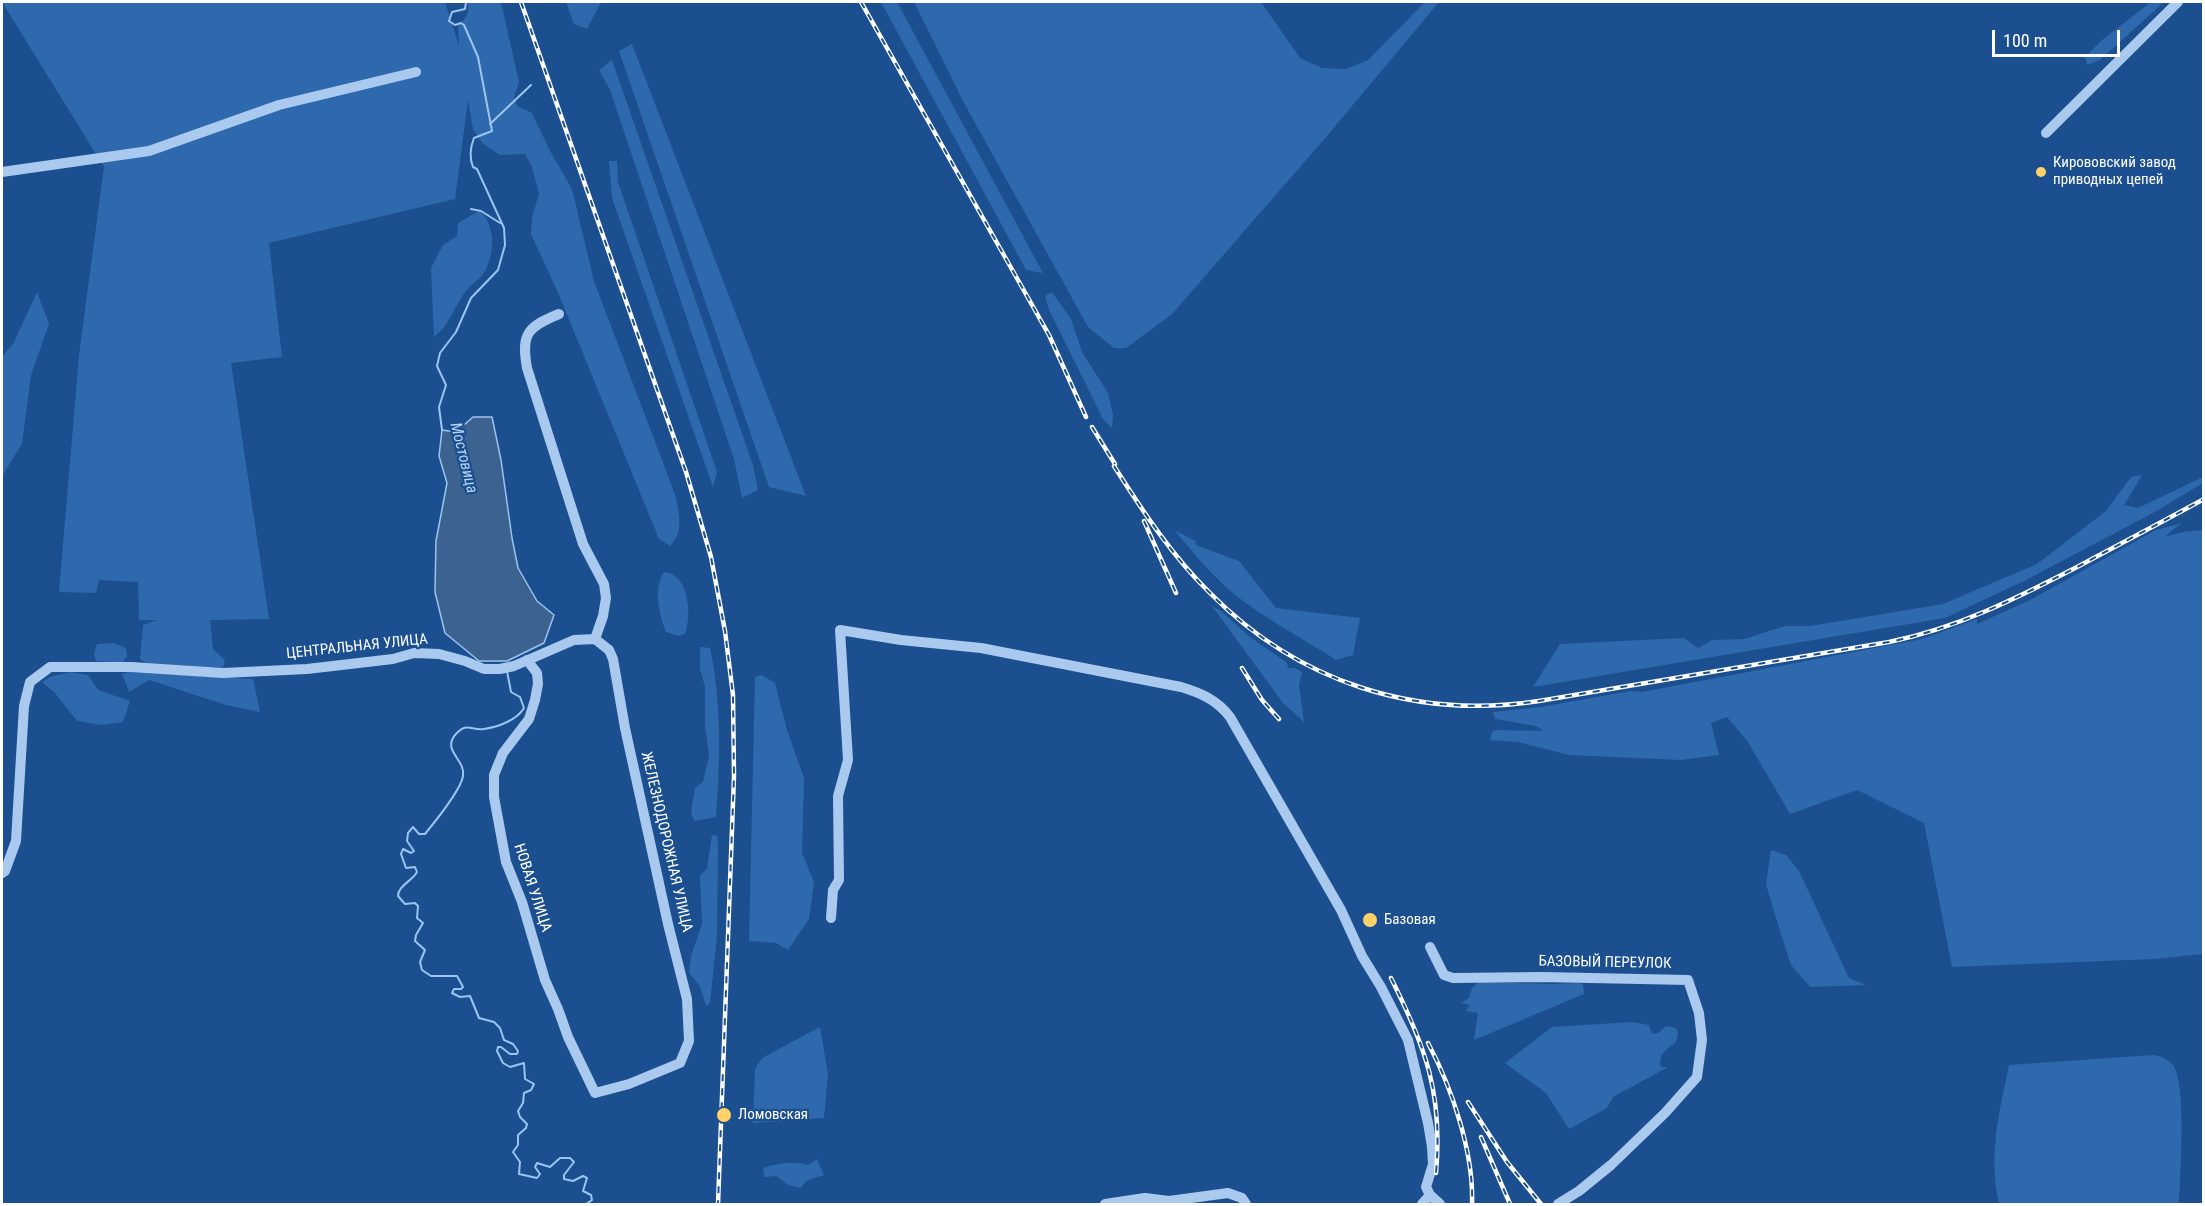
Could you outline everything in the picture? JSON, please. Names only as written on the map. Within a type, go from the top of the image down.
[{"type":"street","points":[[2046,133],[2178,2]]},
{"type":"street","points":[[2,172],[149,152],[279,105],[416,72]]},
{"type":"street","points":[[559,314],[541,321],[529,333],[523,346],[527,368],[583,544],[604,584],[606,598],[595,639]]},
{"type":"street","points":[[831,918],[833,890],[840,880],[838,796],[848,760],[840,630],[901,640],[981,648],[1181,687],[1208,698],[1224,708],[1230,717],[1341,910],[1362,956],[1408,1040],[1432,1147],[1433,1164],[1426,1187],[1430,1195],[1440,1204]]},
{"type":"street","name":"ЖЕЛЕЗНОДОРОЖНАЯ УЛИЦА","points":[[595,639],[609,650],[614,659],[625,728],[687,999],[689,1041],[680,1063],[630,1084],[595,1093]]},
{"type":"street","name":"ЦЕНТРАЛЬНАЯ УЛИЦА","points":[[2,873],[5,871],[16,841],[24,706],[30,682],[50,667],[131,667],[223,673],[295,670],[393,659],[414,653],[439,654],[484,669],[500,669],[528,660],[574,640],[595,639]]},
{"type":"street","name":"НОВАЯ УЛИЦА","points":[[528,660],[537,673],[538,684],[535,700],[529,719],[503,753],[494,775],[494,797],[506,862],[522,902],[545,980],[568,1037],[595,1093]]},
{"type":"street","name":"БАЗОВЫЙ ПЕРЕУЛОК","points":[[1430,947],[1444,975],[1453,978],[1688,980],[1699,1013],[1701,1040],[1697,1077],[1665,1113],[1611,1165],[1579,1191],[1558,1204]]},
{"type":"street","points":[[1105,1204],[1145,1198],[1169,1201],[1228,1193],[1242,1198],[1246,1204]]},
{"type":"street","points":[[1422,1204],[1430,1195]]},
{"type":"shaded area","points":[[2,2],[445,2],[459,46],[458,27],[468,12],[467,2],[501,2],[519,82],[514,97],[517,106],[532,113],[572,189],[594,281],[676,497],[679,529],[670,546],[659,539],[559,295],[531,234],[532,217],[539,194],[532,167],[525,154],[500,155],[483,144],[473,129],[468,100],[455,199],[269,243],[282,357],[231,363],[269,619],[210,620],[213,649],[225,660],[223,668],[146,663],[140,659],[143,625],[157,620],[139,620],[138,582],[99,580],[96,593],[59,592],[79,355],[104,167]]},
{"type":"shaded area","points":[[566,2],[601,2],[587,29],[574,24]]},
{"type":"shaded area","points":[[881,2],[897,2],[1043,273],[1026,270]]},
{"type":"shaded area","points":[[914,2],[1261,2],[1300,58],[1322,68],[1346,69],[1368,60],[1425,2],[1439,2],[1321,143],[1172,314],[1126,348],[1114,348],[1088,327],[964,103]]},
{"type":"shaded area","points":[[2151,2],[2164,2],[2100,60],[2087,65],[2085,57],[2102,40]]},
{"type":"shaded area","points":[[632,44],[806,496],[769,487],[619,51]]},
{"type":"shaded area","points":[[612,60],[753,465],[758,490],[742,498],[734,459],[610,90],[599,70]]},
{"type":"shaded area","points":[[609,161],[617,161],[618,182],[717,472],[713,487],[612,198]]},
{"type":"shaded area","points":[[479,211],[489,223],[491,231],[492,247],[488,264],[483,274],[466,291],[445,326],[434,337],[431,268],[443,245],[457,236],[458,223]]},
{"type":"shaded area","points":[[37,292],[49,324],[31,375],[22,444],[2,476],[2,357],[13,344]]},
{"type":"shaded area","points":[[1052,292],[1071,319],[1082,352],[1108,393],[1113,415],[1112,428],[1103,419],[1049,310],[1045,296]]},
{"type":"shaded area","points":[[2142,475],[2124,505],[2138,508],[2203,477],[2203,483],[2153,513],[2026,580],[1945,618],[1533,687],[1560,644],[1684,638],[1698,648],[1712,640],[1744,639],[1785,626],[1810,626],[1943,604],[2037,564],[2106,511],[2131,477]]},
{"type":"shaded area","points":[[2182,523],[2164,537],[2203,530],[2203,954],[2154,959],[1952,967],[1924,823],[1857,790],[1790,814],[1748,742],[1727,717],[1711,723],[1719,755],[1681,760],[1569,755],[1518,742],[1490,740],[1492,732],[1496,730],[1544,731],[1536,726],[1495,719],[1493,712],[1540,707],[1631,691],[1642,692],[1922,639],[1977,619],[1977,624],[2030,600],[2156,530]]},
{"type":"shaded area","points":[[1174,530],[1198,542],[1194,543],[1198,546],[1239,561],[1276,608],[1360,618],[1353,655],[1336,660],[1258,612],[1218,579]]},
{"type":"shaded area","points":[[664,572],[679,579],[686,596],[687,626],[685,634],[678,636],[666,632],[659,610],[659,586]]},
{"type":"shaded area","points":[[1212,606],[1286,662],[1287,668],[1295,668],[1302,672],[1299,685],[1304,722],[1283,703]]},
{"type":"shaded area","points":[[114,643],[126,648],[127,656],[122,663],[96,661],[94,654],[97,644]]},
{"type":"shaded area","points":[[700,647],[710,648],[717,690],[718,774],[716,817],[694,821],[691,812],[695,788],[703,782],[709,756],[705,725],[705,687],[700,669]]},
{"type":"shaded area","points":[[131,671],[253,679],[260,712],[226,705],[149,680],[129,692],[122,674]]},
{"type":"shaded area","points":[[70,672],[88,675],[98,690],[130,701],[123,722],[101,725],[77,721],[55,693],[42,682],[50,677]]},
{"type":"shaded area","points":[[762,675],[775,683],[787,730],[804,778],[802,853],[814,882],[809,919],[788,950],[776,943],[749,941],[755,677]]},
{"type":"shaded area","points":[[712,835],[717,836],[718,845],[717,936],[710,1003],[706,1006],[700,986],[689,973],[691,956],[702,924],[700,875],[707,869]]},
{"type":"shaded area","points":[[1771,850],[1786,855],[1799,871],[1849,978],[1866,985],[1810,987],[1791,965],[1766,884]]},
{"type":"shaded area","points":[[1479,982],[1580,983],[1583,985],[1584,994],[1474,1040],[1478,1013],[1466,1011],[1470,1005],[1461,1003],[1469,998],[1472,988]]},
{"type":"shaded area","points":[[1632,1022],[1649,1025],[1652,1034],[1658,1033],[1666,1026],[1676,1028],[1678,1034],[1676,1042],[1664,1052],[1660,1062],[1661,1067],[1668,1067],[1613,1097],[1607,1108],[1569,1129],[1546,1093],[1505,1063],[1552,1027]]},
{"type":"shaded area","points":[[820,1027],[828,1074],[824,1118],[753,1123],[755,1069],[762,1058]]},
{"type":"shaded area","points":[[2153,1055],[2164,1058],[2173,1065],[2180,1091],[2182,1132],[2179,1204],[1999,1204],[1995,1169],[1996,1134],[2009,1065]]},
{"type":"shaded area","points":[[817,1159],[824,1175],[806,1181],[801,1188],[788,1185],[776,1176],[764,1177],[763,1168],[786,1163],[808,1165]]},
{"type":"water","points":[[473,417],[492,417],[518,568],[537,601],[554,615],[544,643],[507,661],[479,661],[445,633],[435,592],[436,541],[447,483],[439,456],[442,430],[456,432]]},
{"type":"waterway","name":"Мостовица","points":[[442,430],[439,407],[446,385],[437,366],[440,353],[456,332],[471,298],[498,270],[505,245],[504,228],[471,160],[474,138],[492,131],[478,57],[464,25],[461,23],[455,25],[449,21],[452,12],[465,9],[466,2]]},
{"type":"waterway","points":[[490,124],[531,85]]},
{"type":"waterway","points":[[471,209],[481,211],[500,223]]},
{"type":"waterway","name":"Мостовица","points":[[507,671],[511,692],[520,697],[524,708],[517,716],[501,725],[484,729],[466,727],[455,735],[451,746],[463,770],[461,782],[447,806],[425,834],[419,834],[413,827],[408,833],[407,841],[414,851],[411,853],[403,849],[401,854],[406,868],[415,867],[417,872],[400,889],[398,896],[405,904],[415,903],[418,906],[417,918],[423,923],[415,941],[425,950],[420,962],[422,970],[431,976],[457,976],[463,987],[454,989],[452,993],[460,997],[470,996],[479,1018],[494,1022],[500,1028],[504,1040],[513,1044],[518,1051],[517,1054],[510,1054],[498,1047],[497,1051],[503,1063],[510,1067],[524,1063],[525,1079],[534,1084],[531,1090],[524,1093],[523,1103],[518,1111],[527,1124],[518,1135],[518,1145],[513,1152],[520,1162],[519,1174],[537,1178],[540,1174],[535,1167],[537,1163],[550,1167],[560,1158],[570,1158],[574,1162],[564,1175],[564,1179],[573,1181],[583,1176],[587,1178],[583,1191],[591,1195],[592,1200],[586,1204]]},
{"type":"railway","points":[[521,2],[686,472],[711,557],[725,631],[733,695],[734,776],[718,1204]]},
{"type":"railway","points":[[861,2],[1049,335],[1086,417]]},
{"type":"railway","points":[[1092,427],[1115,464]]},
{"type":"railway","points":[[1114,466],[1147,516],[1183,564],[1244,624],[1281,650],[1320,671],[1361,688],[1404,699],[1448,705],[1493,705],[1539,701],[1914,636],[1987,611],[2079,566],[2204,499]]},
{"type":"railway","points":[[1144,521],[1176,593]]},
{"type":"railway","points":[[1242,668],[1262,700],[1279,719]]},
{"type":"railway","points":[[1391,978],[1414,1027],[1429,1072],[1437,1119],[1436,1173]]},
{"type":"railway","points":[[1428,1043],[1460,1121],[1472,1184],[1472,1204]]},
{"type":"railway","points":[[1468,1102],[1507,1162],[1541,1204]]},
{"type":"railway","points":[[1481,1137],[1510,1204]]},
{"type":"place","name":"Кирововский завод приводных цепей","points":[[2041,172]]},
{"type":"place","name":"Базовая","points":[[1370,920]]},
{"type":"place","name":"Ломовская","points":[[724,1115]]}]
